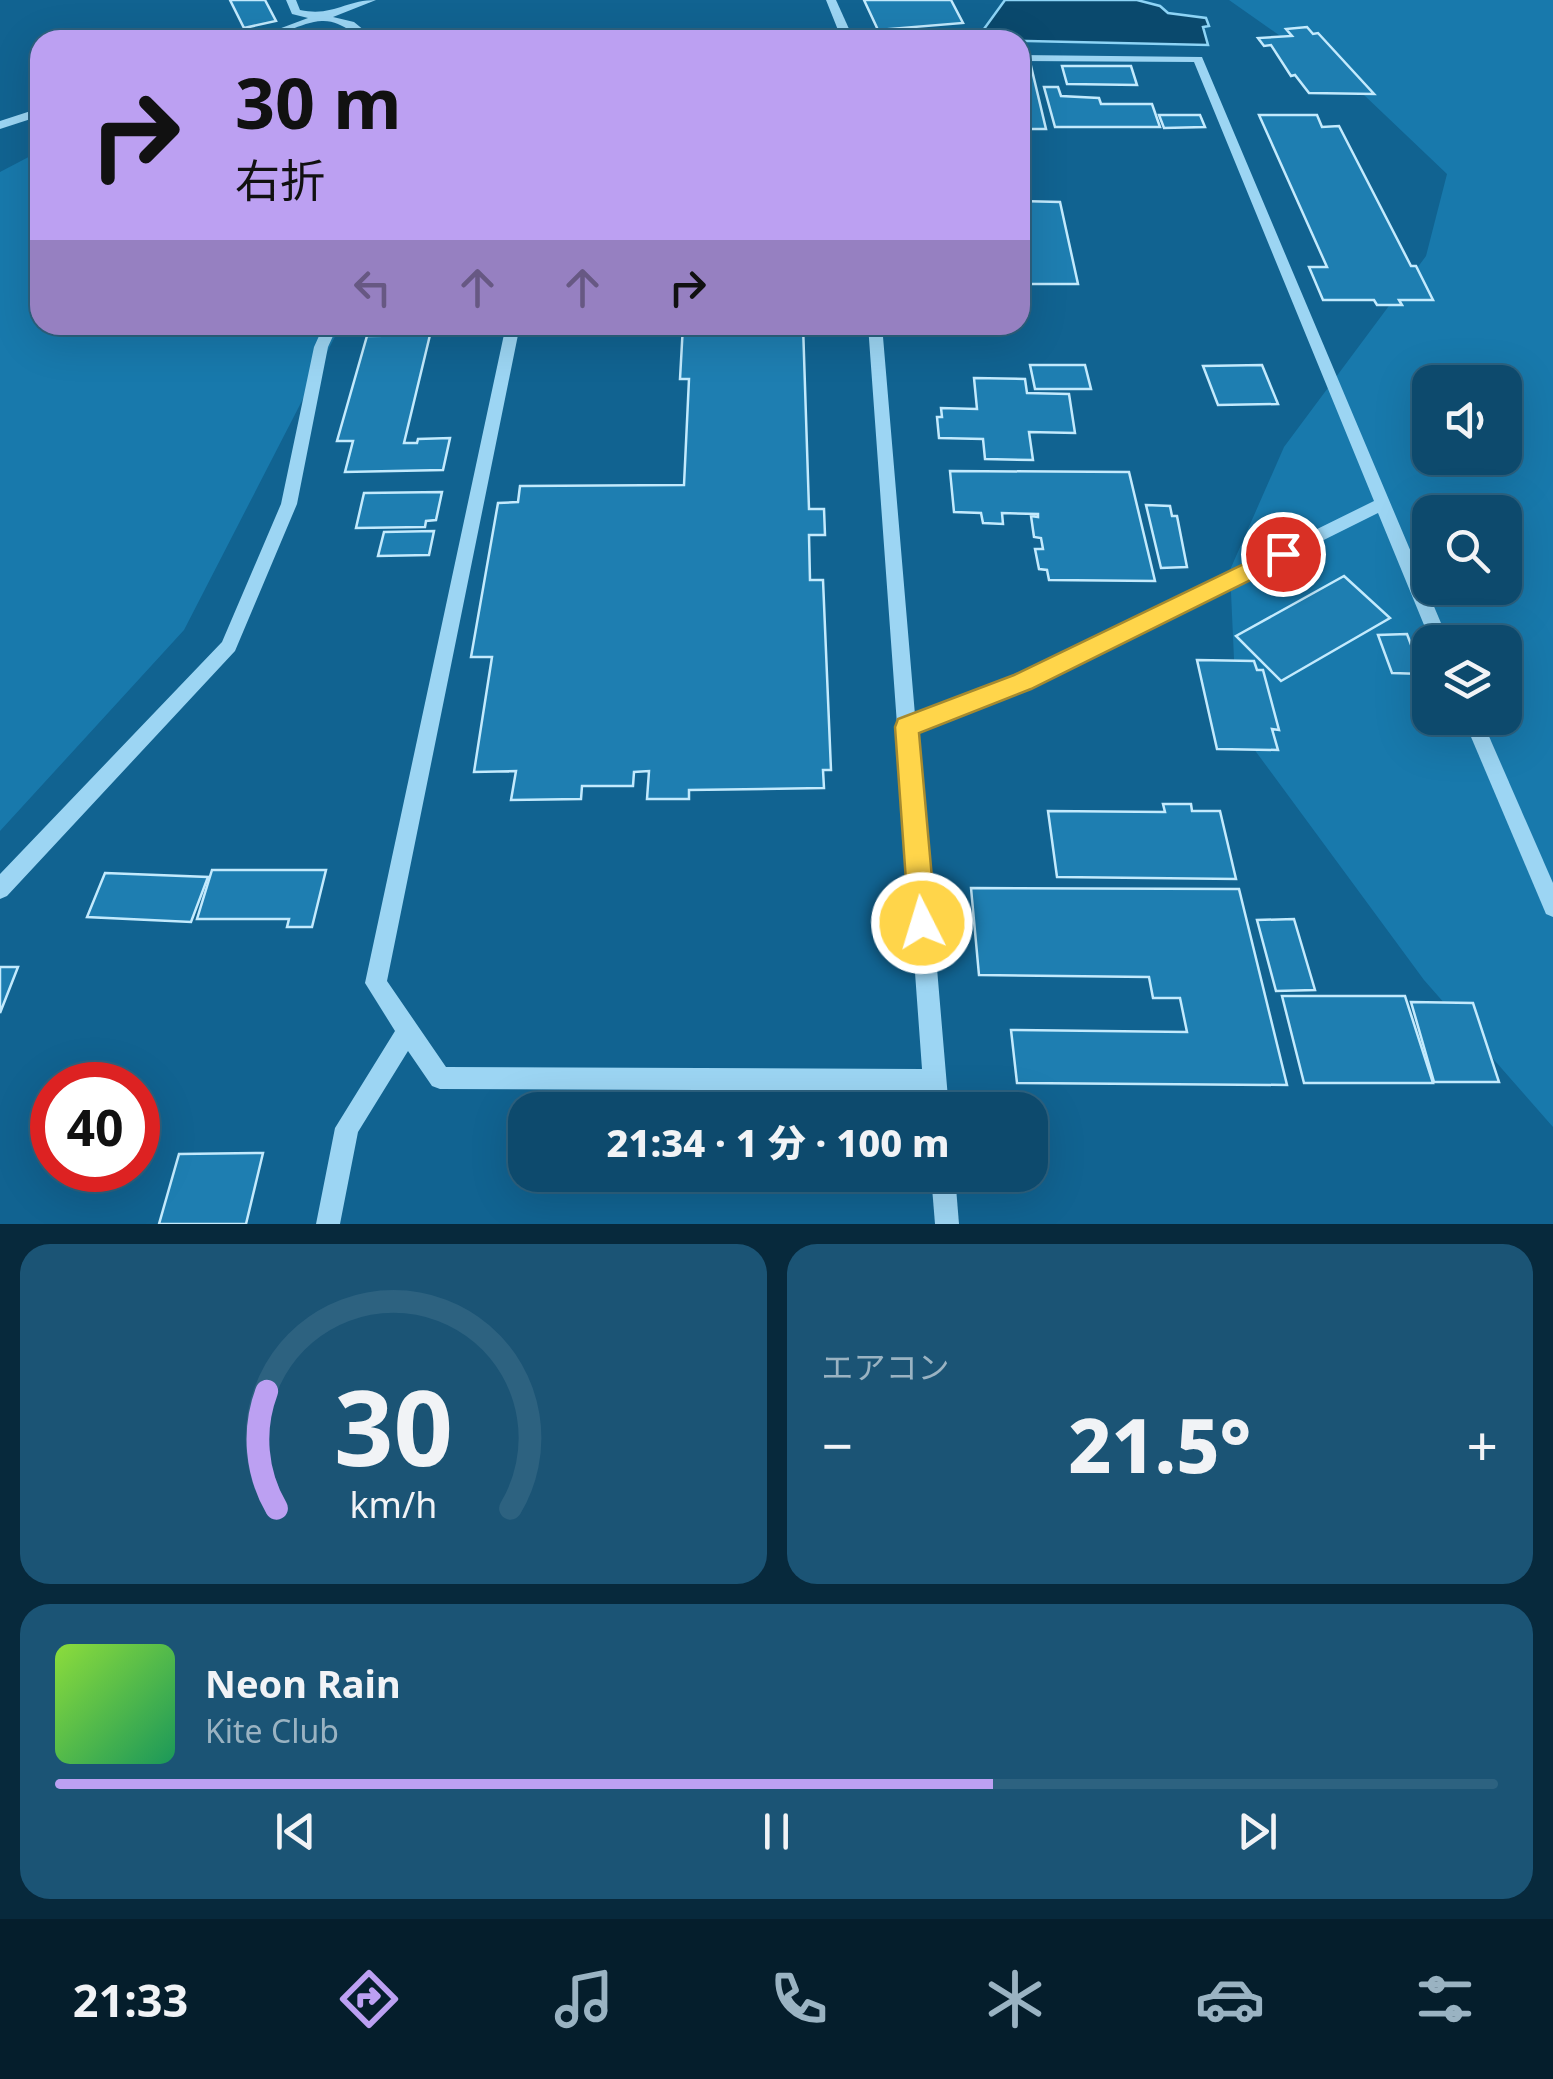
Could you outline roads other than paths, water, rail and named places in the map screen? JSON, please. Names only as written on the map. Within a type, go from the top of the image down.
[{"type":"street","points":[[291,0],[296,12],[350,24],[358,30]]},
{"type":"street","points":[[283,30],[371,0]]},
{"type":"street","points":[[831,0],[844,30]]},
{"type":"street","points":[[1030,58],[1198,60],[1433,625]]},
{"type":"street","points":[[0,125],[30,115]]},
{"type":"street","points":[[0,889],[229,646],[289,504],[327,335]]},
{"type":"street","points":[[511,335],[376,982],[440,1078],[935,1080]]},
{"type":"street","points":[[876,335],[936,1092]]},
{"type":"street","points":[[907,727],[1022,682],[1381,506]]},
{"type":"street","points":[[1479,735],[1553,907]]},
{"type":"street","points":[[328,1224],[347,1128],[408,1031]]},
{"type":"street","points":[[944,1192],[946,1224]]}]
